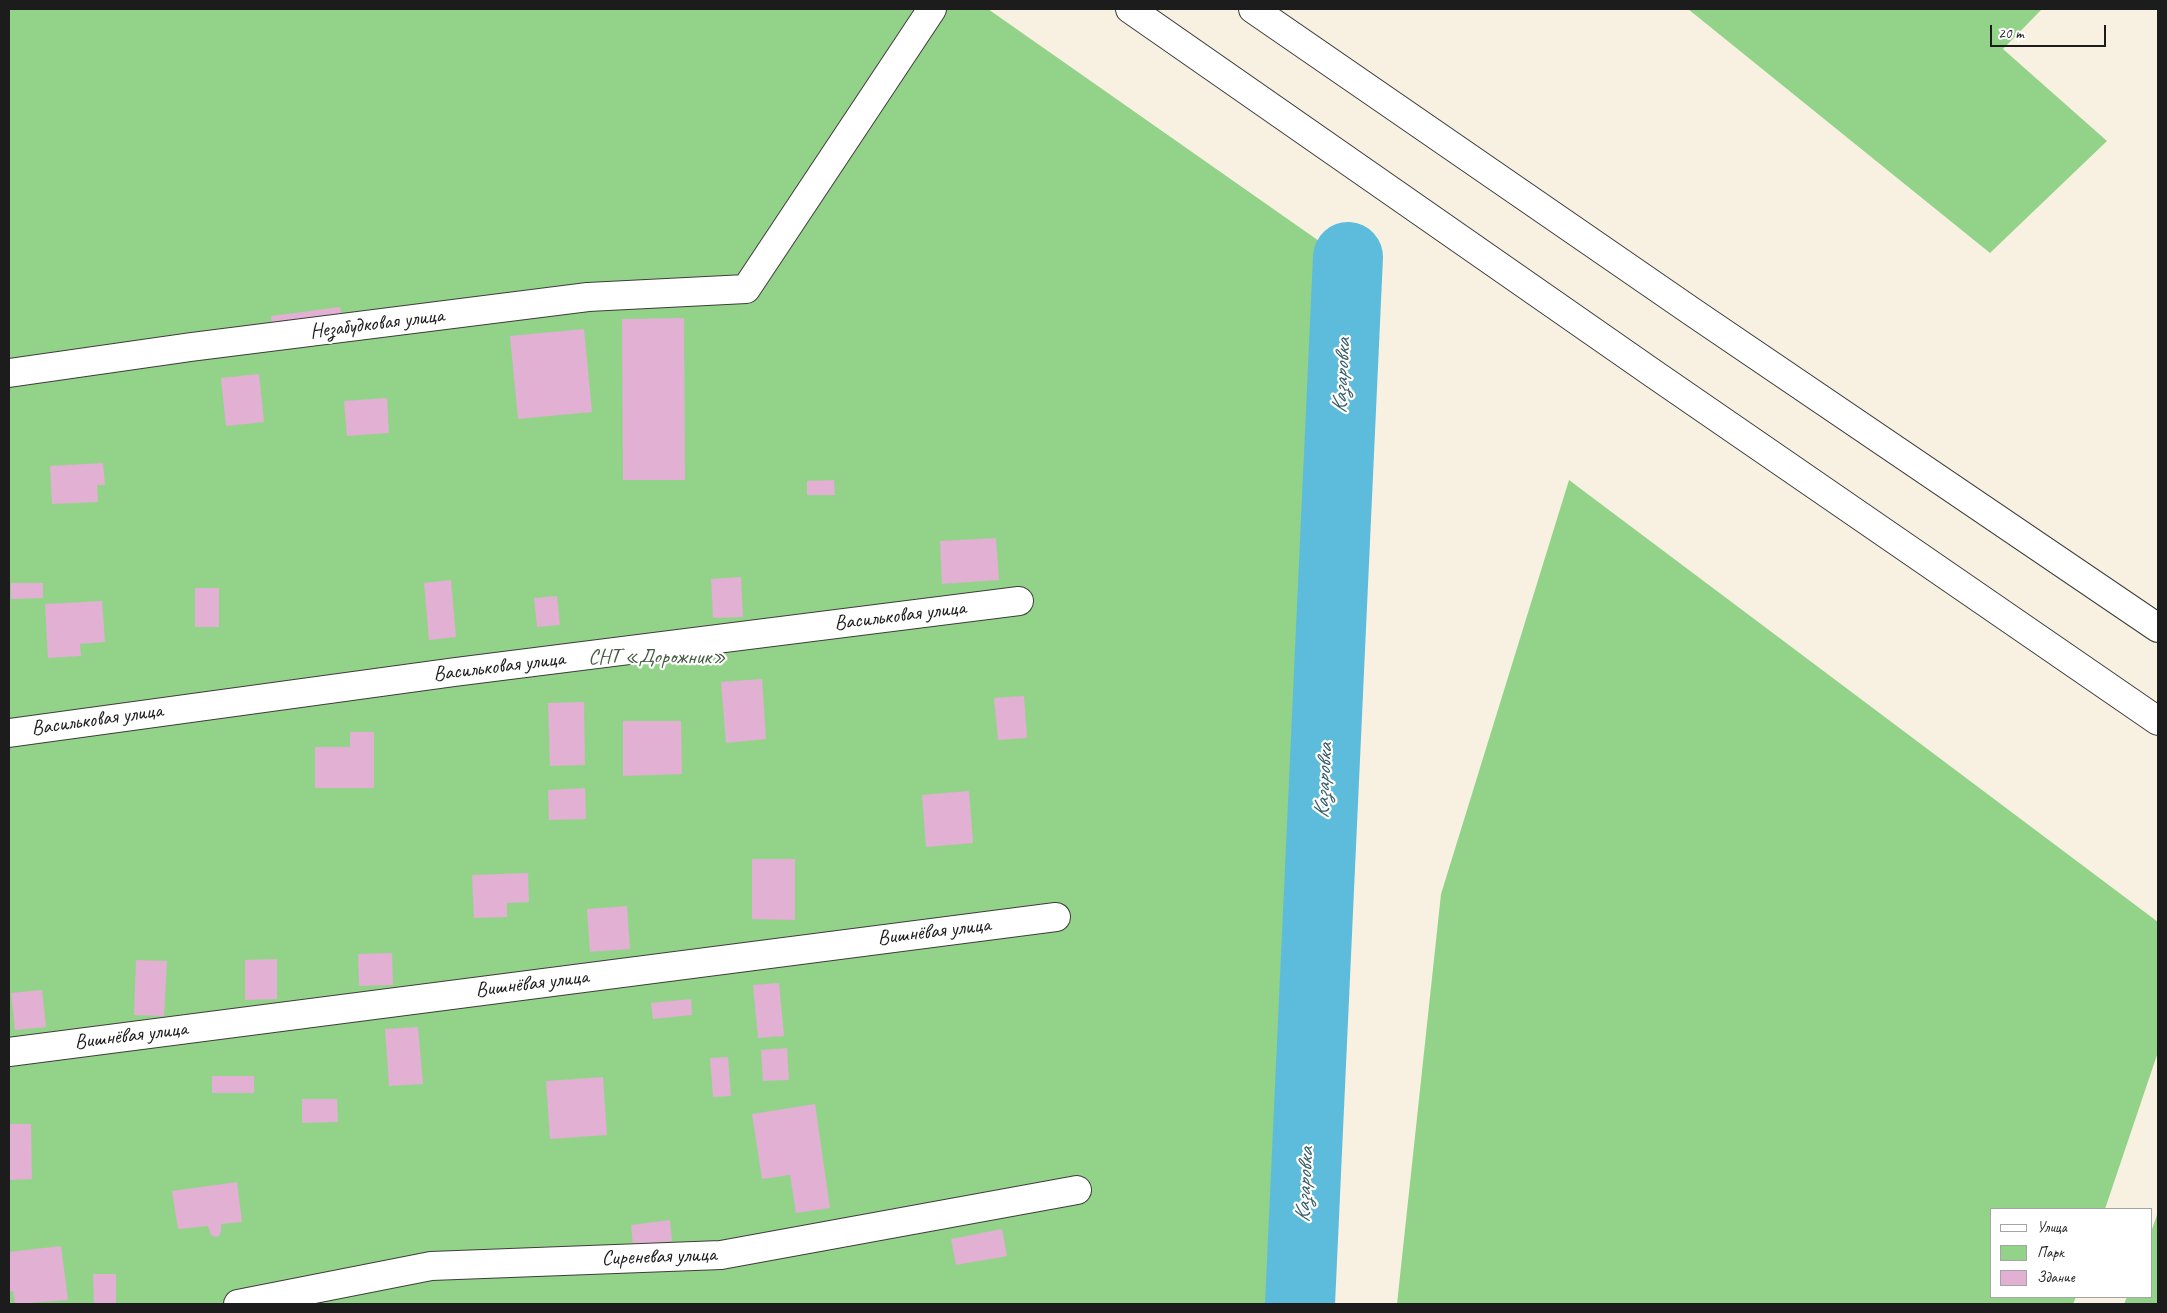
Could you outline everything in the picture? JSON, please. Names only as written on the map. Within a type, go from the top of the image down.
[{"type":"main road","name":"Незабудковая улица","points":[[9,373],[191,347],[588,297],[746,289],[932,9]]},
{"type":"main road","points":[[1130,9],[1646,369],[2158,721]]},
{"type":"main road","points":[[1253,9],[1694,313],[2158,628]]},
{"type":"main road","name":"Васильковая улица","points":[[9,733],[445,673],[1019,601]]},
{"type":"main road","name":"Вишнёвая улица","points":[[9,1052],[1056,916]]},
{"type":"main road","name":"Сиреневая улица","points":[[238,1304],[431,1266],[721,1255],[1077,1190]]},
{"type":"green space","name":"СНТ «Дорожник»","points":[[9,9],[988,9],[1329,248],[1284,1304],[9,1304]]},
{"type":"green space","points":[[1688,9],[2042,9],[2003,49],[2107,141],[1990,253]]},
{"type":"green space","points":[[1569,480],[2158,922],[2158,1052],[2105,1208],[1990,1208],[1990,1298],[2076,1298],[2073,1304],[1397,1304],[1441,894]]},
{"type":"green space","points":[[2158,1212],[2158,1304],[2124,1304],[2127,1298],[2152,1298],[2152,1229]]},
{"type":"building","points":[[340,307],[342,320],[272,329],[271,316]]},
{"type":"building","points":[[684,318],[685,480],[623,480],[622,319]]},
{"type":"building","points":[[584,329],[592,412],[518,419],[510,336]]},
{"type":"building","points":[[259,374],[264,422],[226,426],[221,378]]},
{"type":"building","points":[[387,398],[389,433],[347,436],[344,401]]},
{"type":"building","points":[[103,463],[105,485],[97,485],[98,502],[52,504],[50,466]]},
{"type":"building","points":[[834,480],[835,495],[807,495],[807,481]]},
{"type":"building","points":[[996,538],[999,580],[942,584],[940,541]]},
{"type":"building","points":[[741,577],[743,617],[713,618],[711,579]]},
{"type":"building","points":[[451,580],[456,637],[429,640],[424,583]]},
{"type":"building","points":[[11,583],[43,583],[43,598],[11,599]]},
{"type":"building","points":[[195,588],[219,588],[219,627],[195,627]]},
{"type":"building","points":[[557,596],[560,625],[537,627],[534,598]]},
{"type":"building","points":[[102,601],[105,642],[80,644],[81,656],[48,658],[45,604]]},
{"type":"building","points":[[762,679],[766,739],[726,743],[721,682]]},
{"type":"building","points":[[1024,696],[1027,738],[998,740],[994,698]]},
{"type":"building","points":[[584,702],[585,765],[550,766],[548,703]]},
{"type":"building","points":[[623,721],[681,721],[682,774],[623,776]]},
{"type":"building","points":[[350,732],[374,732],[374,788],[315,788],[315,747],[350,747]]},
{"type":"building","points":[[585,788],[586,819],[549,820],[548,790]]},
{"type":"building","points":[[969,791],[973,843],[926,847],[922,795]]},
{"type":"building","points":[[752,859],[795,859],[795,920],[752,919]]},
{"type":"building","points":[[528,873],[529,902],[507,903],[507,917],[474,918],[472,875]]},
{"type":"building","points":[[627,906],[630,949],[590,952],[587,909]]},
{"type":"building","points":[[392,953],[393,985],[359,986],[358,954]]},
{"type":"building","points":[[277,959],[277,999],[245,1000],[245,960]]},
{"type":"building","points":[[136,960],[167,961],[164,1016],[134,1015]]},
{"type":"building","points":[[779,983],[784,1036],[758,1038],[753,985]]},
{"type":"building","points":[[42,990],[46,1027],[15,1030],[11,993]]},
{"type":"building","points":[[691,999],[692,1015],[653,1019],[651,1003]]},
{"type":"building","points":[[418,1027],[423,1084],[389,1086],[385,1029]]},
{"type":"building","points":[[787,1048],[789,1080],[763,1081],[761,1050]]},
{"type":"building","points":[[728,1057],[731,1096],[713,1097],[710,1058]]},
{"type":"building","points":[[212,1076],[254,1076],[254,1093],[212,1093]]},
{"type":"building","points":[[603,1077],[607,1135],[550,1139],[546,1081]]},
{"type":"building","points":[[302,1099],[337,1099],[338,1122],[302,1123]]},
{"type":"building","points":[[815,1104],[830,1208],[796,1213],[790,1175],[762,1179],[752,1114]]},
{"type":"building","points":[[9,1124],[31,1124],[32,1179],[9,1180]]},
{"type":"building","points":[[237,1182],[242,1222],[221,1224],[219,1236],[215,1237],[211,1235],[208,1226],[178,1229],[172,1191]]},
{"type":"building","points":[[670,1220],[672,1241],[633,1246],[631,1225]]},
{"type":"building","points":[[1002,1229],[1007,1256],[956,1265],[951,1239]]},
{"type":"building","points":[[61,1246],[68,1300],[15,1304],[13,1291],[9,1292],[9,1252]]},
{"type":"building","points":[[93,1274],[116,1274],[116,1304],[94,1304]]},
{"type":"waterway","name":"Казаровка","points":[[1300,1304],[1348,257]]}]
